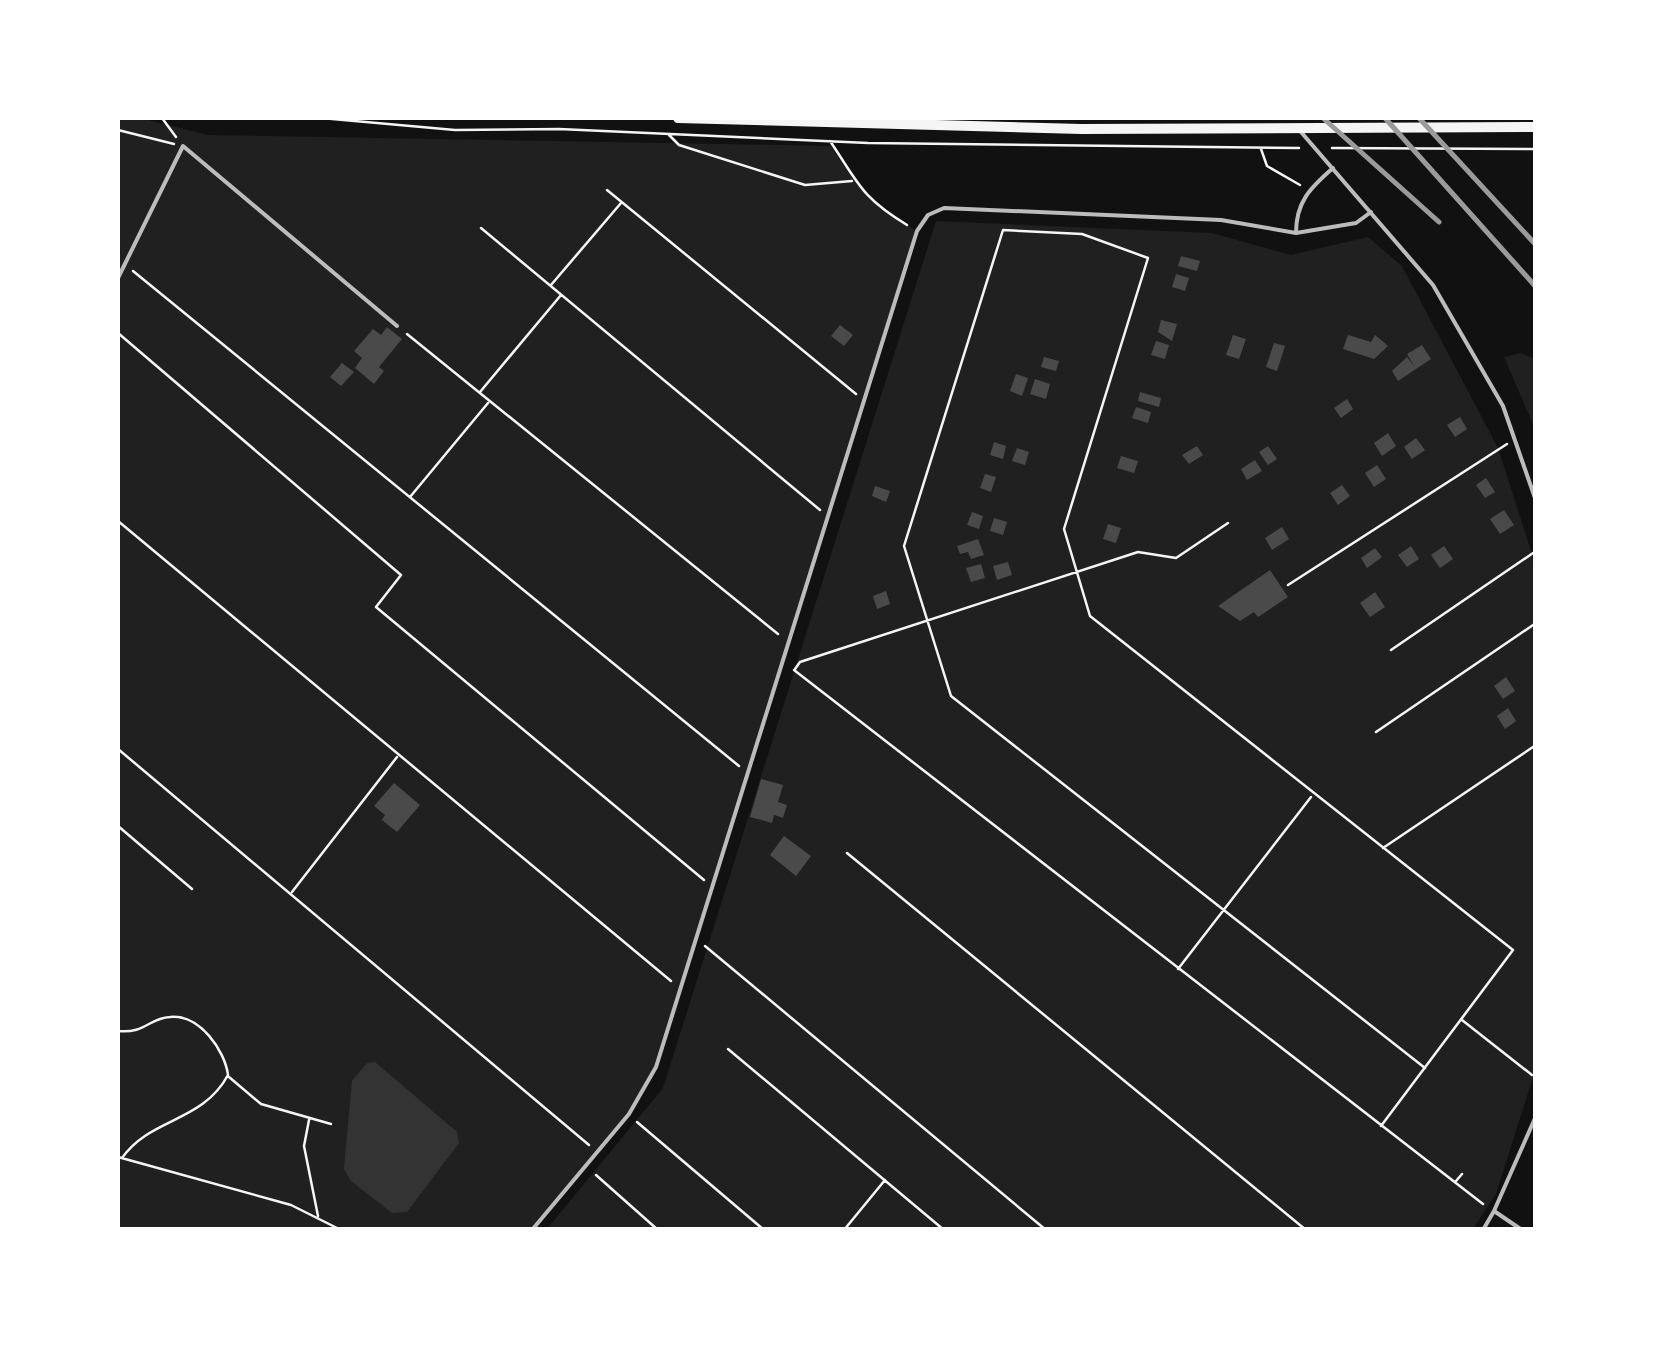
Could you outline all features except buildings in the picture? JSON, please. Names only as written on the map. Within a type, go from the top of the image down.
[{"type":"main road","points":[[678,118],[855,124],[1536,127]]},
{"type":"lane","points":[[1288,118],[1432,286],[1486,374],[1517,439],[1536,502]]},
{"type":"lane","points":[[118,278],[184,146],[398,326]]},
{"type":"lane","points":[[1296,233],[1296,211],[1309,190],[1333,168]]},
{"type":"lane","points":[[532,1230],[628,1114],[656,1066],[917,231],[928,215],[944,208],[1222,220],[1296,233],[1356,224],[1371,212]]},
{"type":"lane","points":[[1483,1230],[1536,1116]]},
{"type":"lane","points":[[1494,1212],[1522,1230]]},
{"type":"path","points":[[162,118],[184,146]]},
{"type":"path","points":[[321,118],[455,130],[868,143],[1306,148]]},
{"type":"path","points":[[118,130],[184,146]]},
{"type":"path","points":[[668,135],[679,145],[805,185],[852,181]]},
{"type":"path","points":[[1261,148],[1267,166],[1309,190]]},
{"type":"path","points":[[1324,148],[1534,149]]},
{"type":"path","points":[[836,149],[852,181],[877,207],[917,231]]},
{"type":"path","points":[[607,190],[864,402]]},
{"type":"path","points":[[550,286],[622,202]]},
{"type":"path","points":[[481,228],[829,517]]},
{"type":"path","points":[[1381,1126],[1425,1068],[1461,1020],[1513,950],[1090,616],[1064,530],[1148,258],[1082,234],[1003,230],[904,546],[951,696],[1425,1068]]},
{"type":"path","points":[[124,263],[748,774]]},
{"type":"path","points":[[479,393],[560,294]]},
{"type":"path","points":[[398,326],[790,644]]},
{"type":"path","points":[[118,333],[401,575],[376,607],[713,887]]},
{"type":"path","points":[[409,498],[489,401]]},
{"type":"path","points":[[1288,584],[1517,439]]},
{"type":"path","points":[[118,521],[397,758],[680,988]]},
{"type":"path","points":[[795,671],[800,662],[1138,552],[1176,558],[1228,523]]},
{"type":"path","points":[[1391,650],[1536,551]]},
{"type":"path","points":[[1376,732],[1536,623]]},
{"type":"path","points":[[785,662],[1177,970],[1494,1212]]},
{"type":"path","points":[[1382,848],[1536,745]]},
{"type":"path","points":[[118,749],[598,1152]]},
{"type":"path","points":[[291,893],[397,758]]},
{"type":"path","points":[[1177,970],[1313,795]]},
{"type":"path","points":[[118,826],[192,889]]},
{"type":"path","points":[[848,853],[1306,1230]]},
{"type":"path","points":[[696,938],[1046,1230]]},
{"type":"path","points":[[118,1031],[138,1033],[165,1017],[177,1016],[206,1033],[225,1055],[228,1076],[261,1104],[332,1124]]},
{"type":"path","points":[[1461,1020],[1532,1075]]},
{"type":"path","points":[[728,1049],[944,1230]]},
{"type":"path","points":[[120,1158],[146,1134],[202,1108],[228,1076]]},
{"type":"path","points":[[628,1114],[764,1230]]},
{"type":"path","points":[[309,1119],[304,1146],[318,1218]]},
{"type":"path","points":[[120,1158],[291,1204],[341,1230]]},
{"type":"path","points":[[586,1166],[658,1230]]},
{"type":"path","points":[[1456,1182],[1462,1174]]},
{"type":"path","points":[[844,1230],[885,1180]]},
{"type":"shaded area","points":[[118,118],[140,118],[208,135],[831,146],[868,195],[917,231],[656,1067],[629,1114],[532,1229],[118,1229]]},
{"type":"shaded area","points":[[936,221],[1212,233],[1291,255],[1368,237],[1402,266],[1498,448],[1532,554],[1535,585],[1535,1071],[1496,1194],[1473,1229],[546,1230],[663,1088]]},
{"type":"shaded area","points":[[1520,353],[1535,359],[1535,429],[1504,357]]},
{"type":"shaded area","points":[[375,1062],[457,1132],[459,1143],[407,1212],[392,1213],[351,1181],[344,1169],[352,1081],[367,1063]]},
{"type":"railway","points":[[1323,118],[1439,222]]},
{"type":"railway","points":[[1385,118],[1536,287]]},
{"type":"railway","points":[[1419,118],[1536,245]]}]
